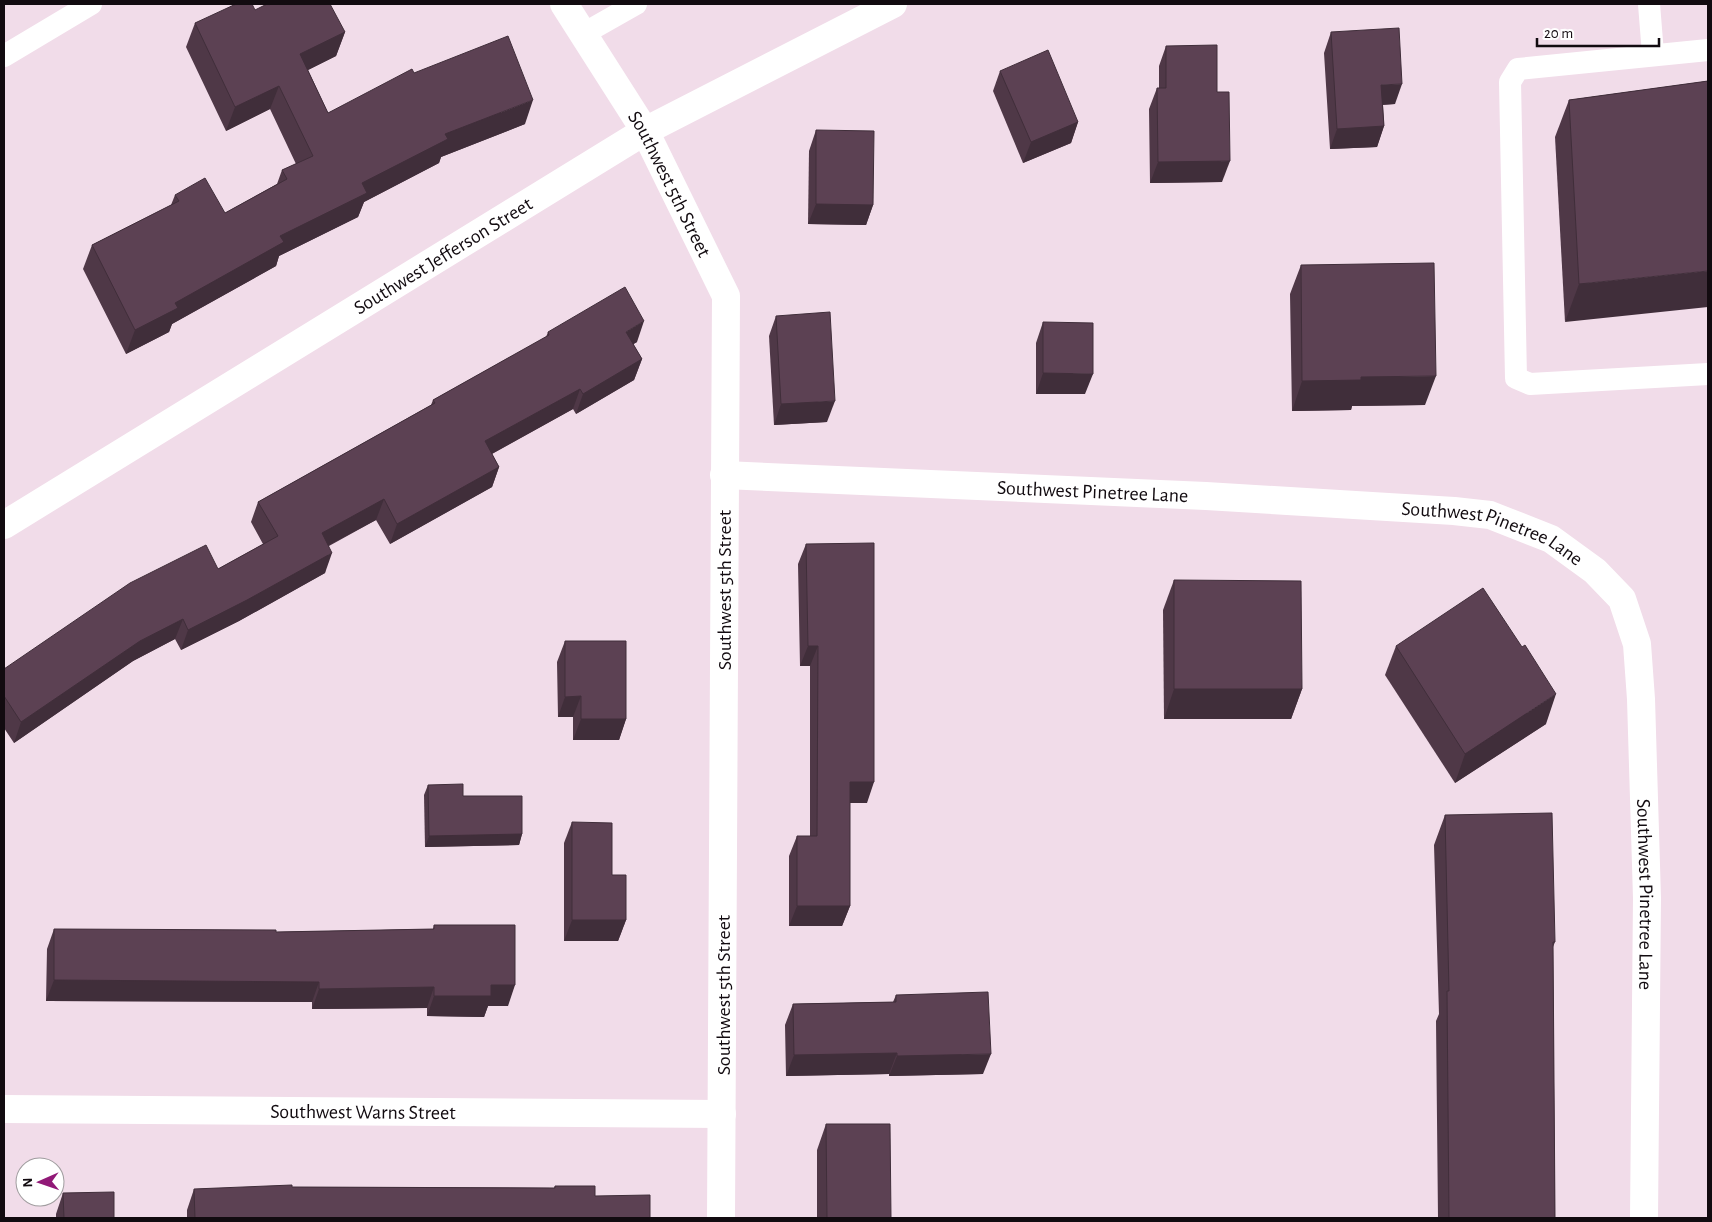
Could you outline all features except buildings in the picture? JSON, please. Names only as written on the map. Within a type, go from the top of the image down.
[{"type":"street","name":"Southwest 5th Street","points":[[564,4],[644,131],[726,296],[722,1218]]},
{"type":"street","name":"Southwest Jefferson Street","points":[[4,525],[644,131],[893,4]]},
{"type":"street","name":"Southwest Pinetree Lane","points":[[724,475],[1196,495],[1454,511],[1490,515],[1551,539],[1595,571],[1622,599],[1637,644],[1641,698],[1647,898],[1644,1218]]},
{"type":"street","name":"Southwest Warns Street","points":[[4,1109],[722,1114]]},
{"type":"lane","points":[[4,56],[91,4]]},
{"type":"lane","points":[[583,34],[636,4]]},
{"type":"lane","points":[[1649,4],[1654,54]]},
{"type":"lane","points":[[1708,50],[1518,68],[1510,82],[1516,378],[1530,384],[1708,374]]}]
